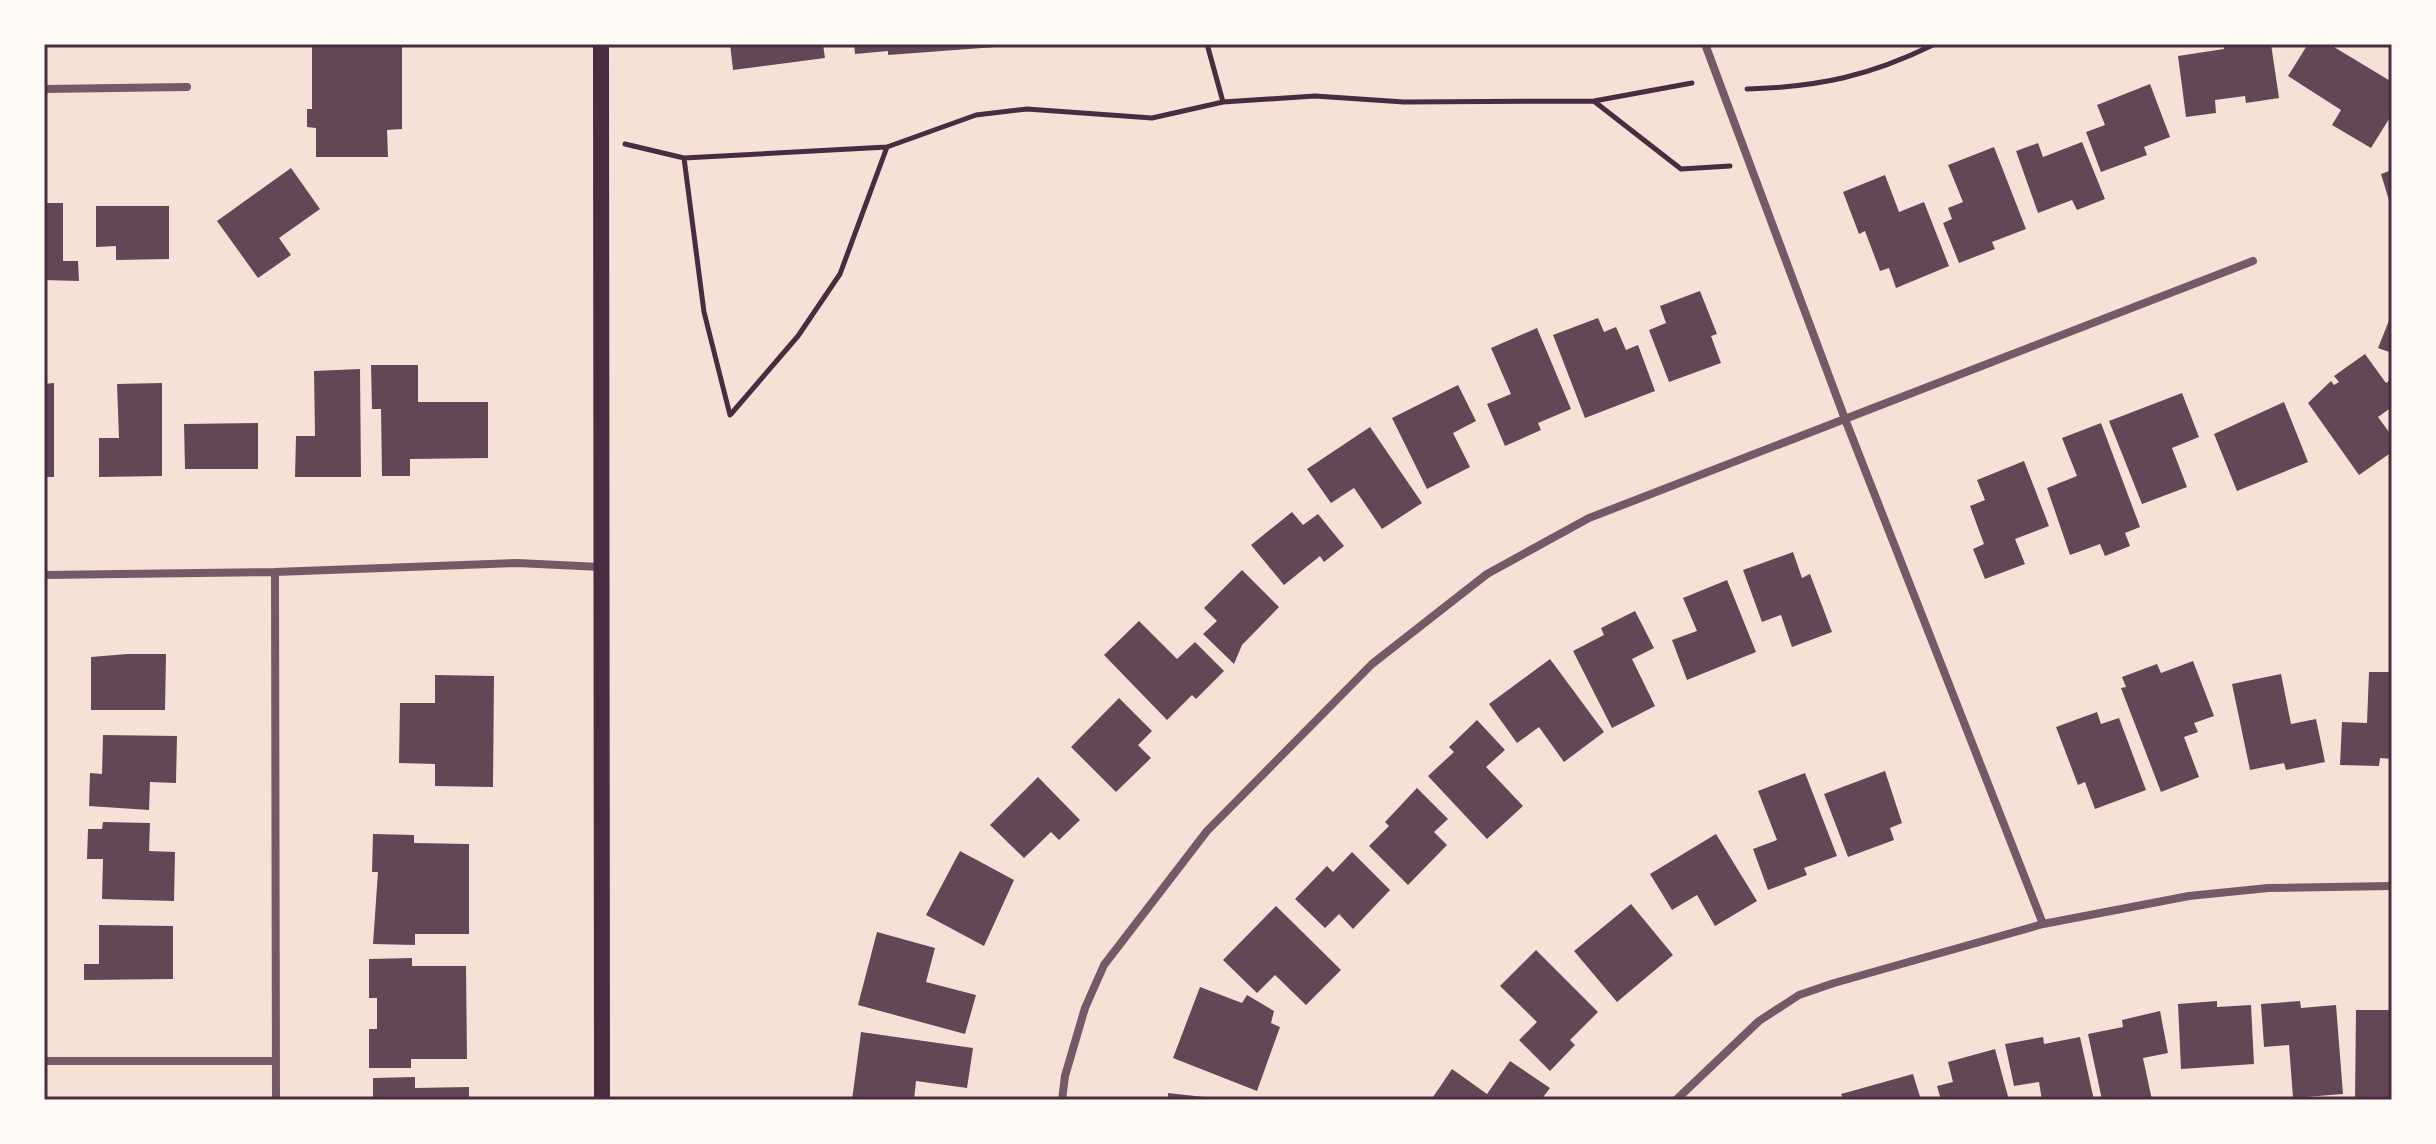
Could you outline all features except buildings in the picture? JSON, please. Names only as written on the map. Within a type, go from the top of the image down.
[{"type":"main road","points":[[601,44],[602,1100]]},
{"type":"street","points":[[1705,44],[1845,419],[2043,924]]},
{"type":"street","points":[[44,89],[187,87]]},
{"type":"street","points":[[1062,1100],[1065,1076],[1085,1008],[1104,965],[1207,831],[1372,664],[1487,574],[1589,518],[2253,261]]},
{"type":"street","points":[[44,575],[275,572],[517,563],[601,567]]},
{"type":"street","points":[[275,572],[276,1100]]},
{"type":"street","points":[[1676,1100],[1759,1021],[1799,995],[2043,924],[2189,896],[2268,888],[2392,886]]},
{"type":"street","points":[[44,1061],[276,1061]]},
{"type":"path","points":[[1207,44],[1223,102]]},
{"type":"path","points":[[1747,89],[1803,87],[1851,78],[1891,65],[1935,44]]},
{"type":"path","points":[[601,138],[684,158],[887,147],[976,115],[1027,109],[1113,118],[1152,118],[1223,102],[1315,96],[1404,102],[1594,101],[1692,83]]},
{"type":"path","points":[[1594,101],[1681,169],[1749,165]]},
{"type":"path","points":[[684,158],[704,312],[730,415],[798,336],[840,274],[887,147]]}]
